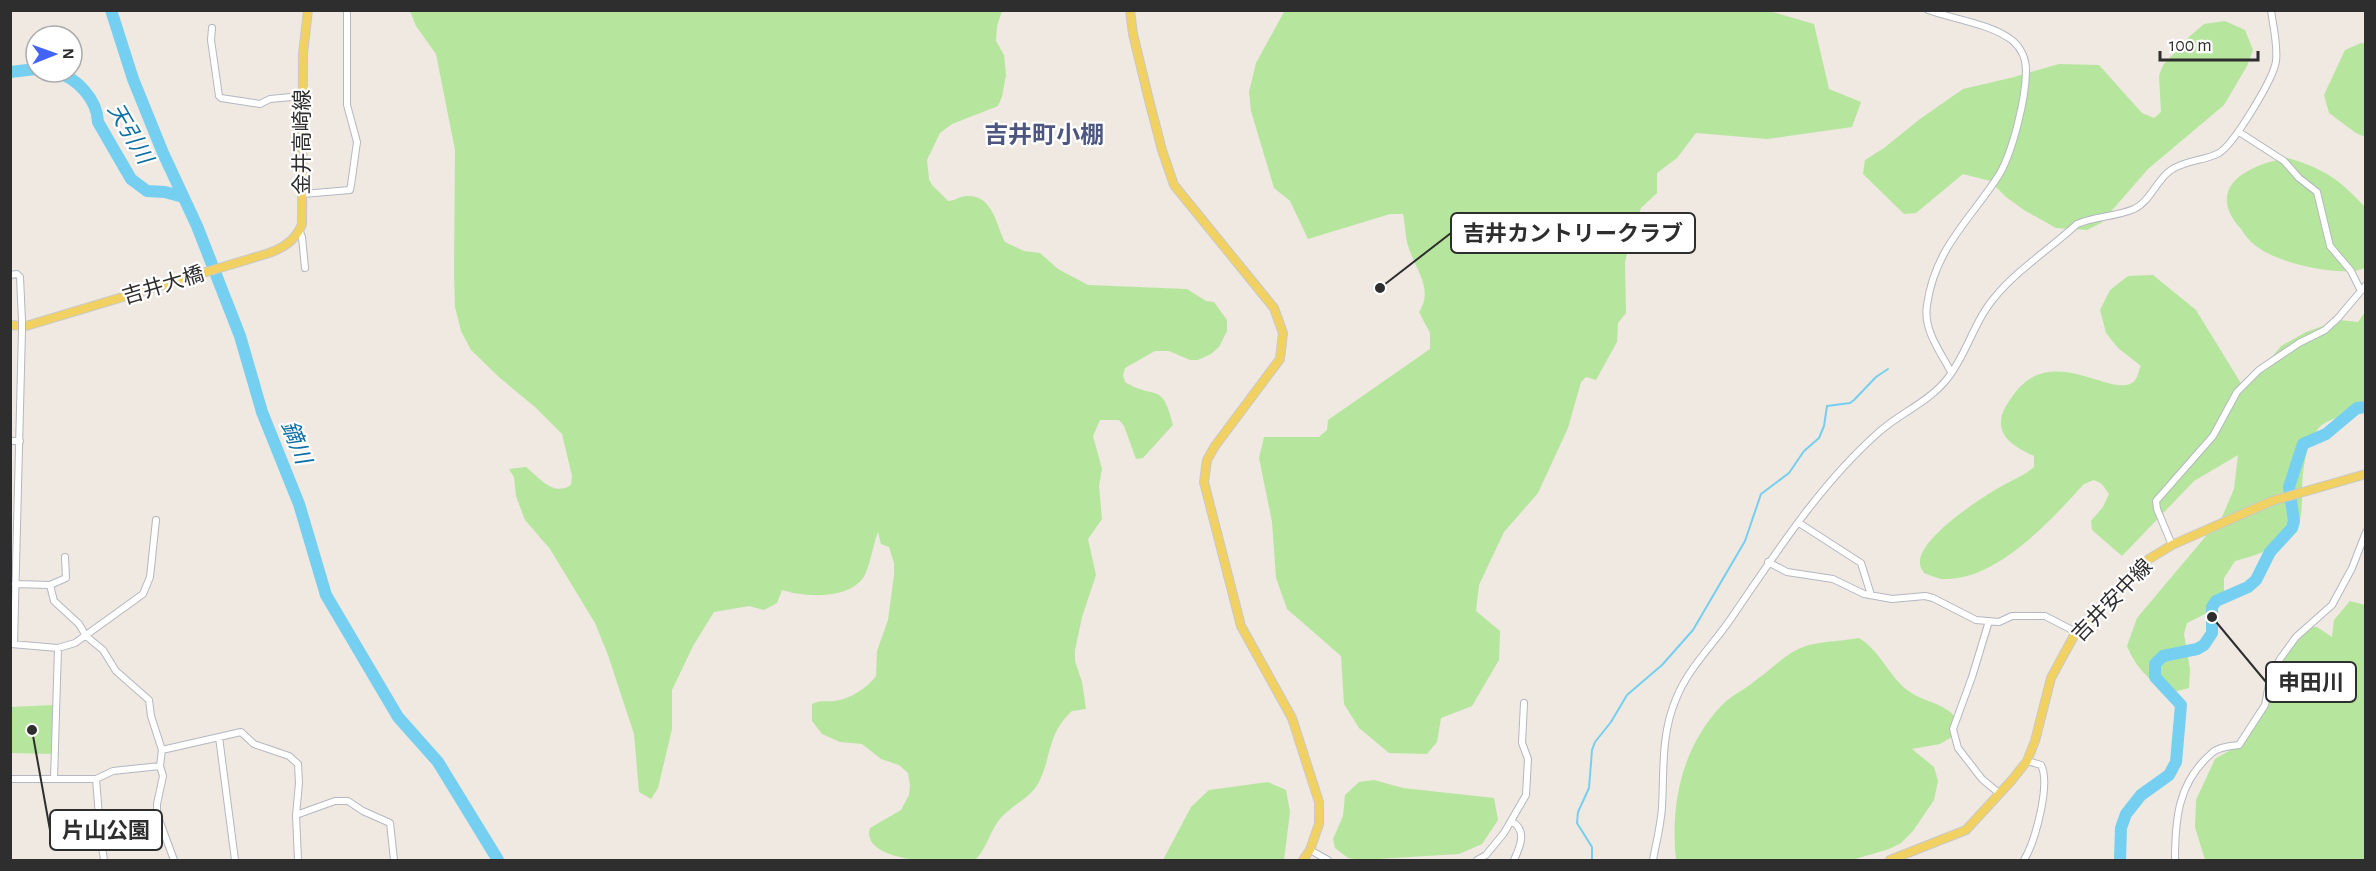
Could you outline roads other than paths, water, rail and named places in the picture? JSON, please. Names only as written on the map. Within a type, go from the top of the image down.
[{"type":"main road","name":"金井高崎線","points":[[300,232],[303,194],[303,54],[308,10]]},
{"type":"main road","points":[[1130,10],[1133,34],[1149,100],[1174,185],[1274,308],[1283,333],[1280,359],[1206,460],[1204,482],[1241,626],[1292,718],[1319,802],[1319,824],[1310,850],[1303,861]]},
{"type":"main road","name":"吉井大橋","points":[[10,325],[26,326],[266,254],[280,249],[300,232]]},
{"type":"main road","name":"吉井安中線","points":[[1890,861],[1966,830],[2000,794],[2027,761],[2035,741],[2051,678],[2076,632],[2131,574],[2149,559],[2172,545],[2272,501],[2366,474]]},
{"type":"street","points":[[303,194],[350,190],[357,142],[347,105],[347,10]]},
{"type":"street","points":[[1928,10],[1974,24],[2013,41],[2023,54],[2026,69],[2018,122],[2004,164],[1945,250],[1926,305],[1927,323],[1932,337],[1951,372]]},
{"type":"street","points":[[1653,861],[1662,808],[1664,747],[1676,698],[1694,666],[1733,616],[1768,562],[1852,457],[1879,432],[1926,398],[1947,379],[1981,316],[1994,297],[2017,274],[2077,224],[2136,208],[2146,200],[2165,174],[2189,161],[2221,152],[2239,132],[2274,70],[2276,54],[2271,10]]},
{"type":"street","points":[[212,28],[211,40],[221,98],[260,104],[270,99],[302,96]]},
{"type":"street","points":[[2172,545],[2157,509],[2157,501],[2213,436],[2232,398],[2259,370],[2299,343],[2325,330],[2363,288],[2330,246],[2318,192],[2299,178],[2284,161],[2239,132]]},
{"type":"street","points":[[300,232],[305,268]]},
{"type":"street","points":[[10,274],[17,274],[20,277],[22,321],[12,644],[58,648],[75,643],[143,594],[150,577],[156,520]]},
{"type":"street","points":[[10,441],[20,441]]},
{"type":"street","points":[[1798,523],[1861,563],[1871,595]]},
{"type":"street","points":[[2175,861],[2176,815],[2184,792],[2200,765],[2213,751],[2239,745],[2265,705],[2270,679],[2280,659],[2296,637],[2332,605],[2352,568],[2366,532]]},
{"type":"street","points":[[15,584],[50,585],[66,578],[65,557]]},
{"type":"street","points":[[1768,562],[1787,572],[1833,579],[1854,590],[1871,595],[1892,599],[1925,596],[1934,598],[1976,620],[1999,622],[2012,616],[2044,616],[2076,632]]},
{"type":"street","points":[[50,585],[54,601],[79,624],[86,636],[103,650],[116,671],[149,700],[151,716],[162,750],[160,766],[163,776],[157,814],[174,861]]},
{"type":"street","points":[[1989,621],[1953,729],[1958,748],[1982,779],[2000,794]]},
{"type":"street","points":[[54,779],[58,648]]},
{"type":"street","points":[[1478,861],[1501,838],[1512,821],[1527,788],[1528,759],[1522,743],[1524,703]]},
{"type":"street","points":[[162,750],[241,732],[254,744],[289,756],[298,764],[296,815],[298,861]]},
{"type":"street","points":[[219,737],[235,861]]},
{"type":"street","points":[[2024,861],[2032,846],[2041,808],[2044,780],[2041,765],[2027,761]]},
{"type":"street","points":[[10,779],[96,780],[114,771],[160,766]]},
{"type":"street","points":[[96,780],[100,841],[105,861]]},
{"type":"street","points":[[296,815],[335,801],[348,801],[363,811],[390,823],[394,861]]},
{"type":"street","points":[[1512,821],[1517,824],[1521,832],[1521,843],[1514,861]]},
{"type":"street","points":[[1310,850],[1328,861]]},
{"type":"waterway","name":"鏑川","points":[[111,10],[133,79],[163,153],[197,226],[240,336],[262,412],[299,504],[326,595],[398,717],[438,762],[498,860]]},
{"type":"waterway","name":"天引川","points":[[10,72],[24,70]]},
{"type":"waterway","name":"天引川","points":[[78,84],[94,105],[98,122],[131,179],[147,191],[165,192],[183,197]]},
{"type":"waterway","points":[[1592,860],[1592,847],[1577,823],[1578,812],[1589,788],[1592,750],[1595,742],[1611,722],[1627,695],[1662,665],[1693,630],[1745,541],[1761,494],[1789,473],[1804,451],[1819,438],[1824,426],[1827,406],[1850,403],[1876,377],[1888,369]]},
{"type":"waterway","points":[[2120,860],[2121,828],[2126,814],[2141,795],[2169,775],[2176,762],[2181,705],[2155,677],[2155,664],[2163,656],[2197,649],[2204,645],[2212,633],[2212,607],[2216,601],[2248,587],[2256,580],[2270,552],[2292,528],[2294,521],[2289,487],[2303,444],[2326,434],[2357,408],[2366,407]]},
{"type":"place","name":"吉井カントリークラブ","points":[[1380,288]]},
{"type":"place","name":"申田川","points":[[2212,617]]},
{"type":"place","name":"片山公園","points":[[32,730]]},
{"type":"district","name":"吉井町小棚","points":[[1044,135]]}]
